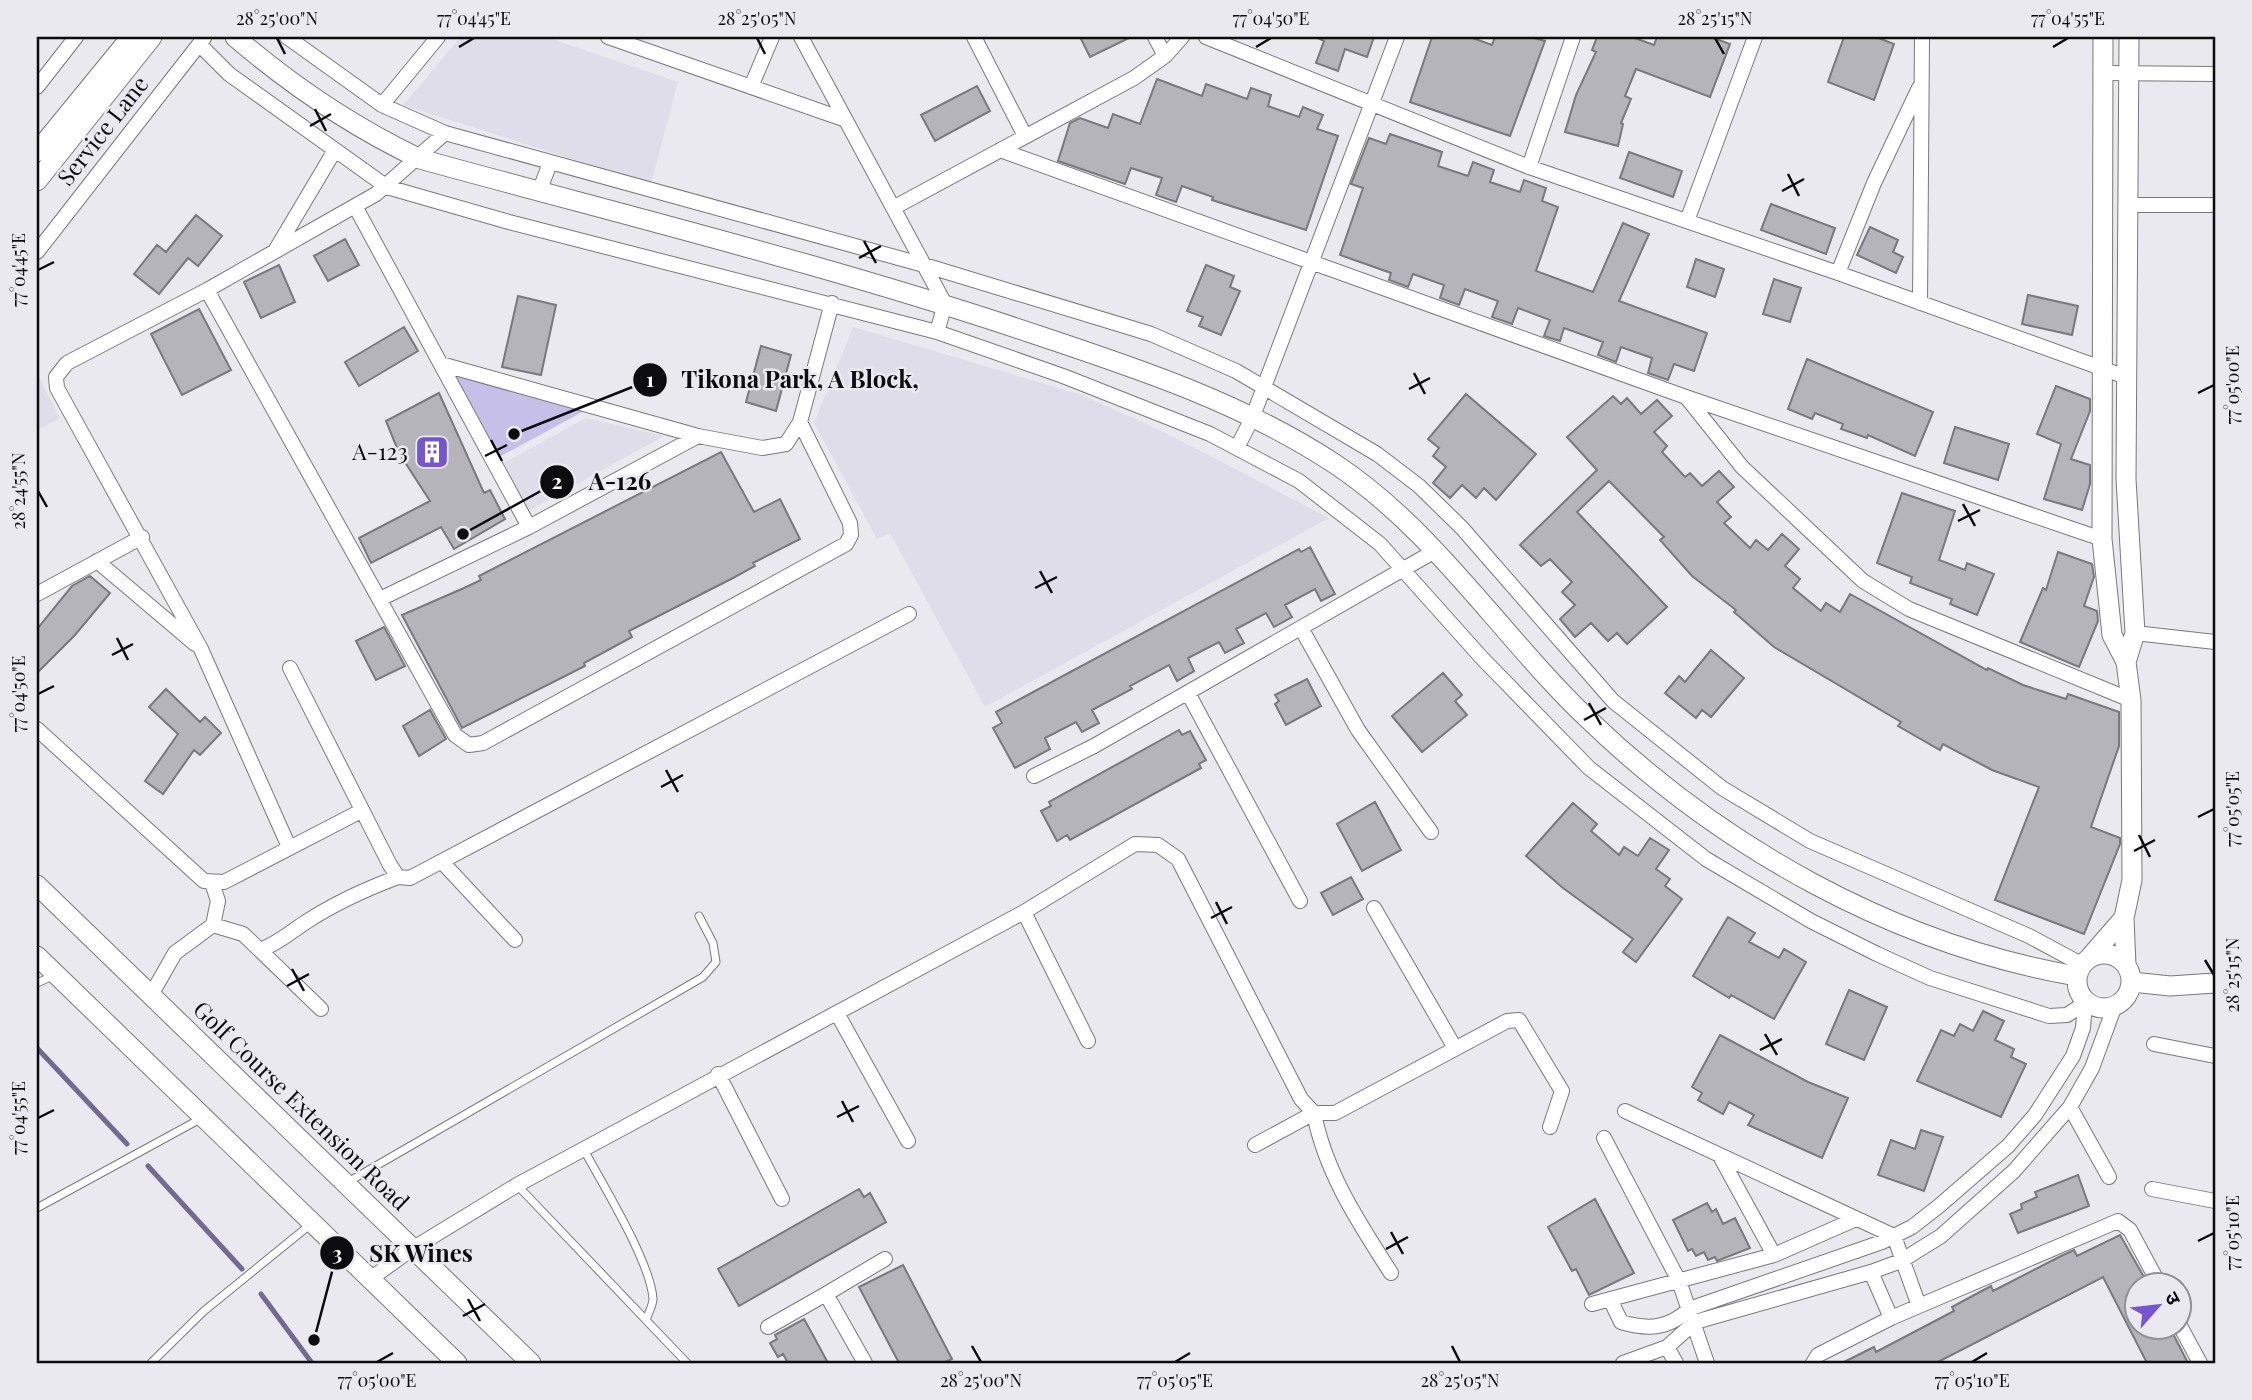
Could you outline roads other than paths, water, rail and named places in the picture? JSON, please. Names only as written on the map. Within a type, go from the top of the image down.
[{"type":"street","points":[[37,87],[76,37]]},
{"type":"street","points":[[37,152],[131,37]]},
{"type":"street","points":[[37,181],[152,37]]},
{"type":"street","points":[[235,37],[283,78],[363,132],[419,159],[945,303],[1169,379],[1253,416],[1333,463],[1384,500],[1435,551],[1586,718],[1670,790],[1767,859],[1844,901],[1948,942],[2045,971],[2083,966],[2110,954],[2129,973],[2170,986],[2215,983]]},
{"type":"street","points":[[287,37],[382,105],[445,133],[924,265],[1151,334],[1197,352],[1264,386],[1377,454],[1419,486],[1462,528],[1613,701],[1722,788],[1810,841],[2029,936],[2083,966]]},
{"type":"street","points":[[382,105],[438,37]]},
{"type":"street","points":[[608,37],[844,119]]},
{"type":"street","points":[[751,87],[772,37]]},
{"type":"street","points":[[801,37],[945,303],[937,332]]},
{"type":"street","points":[[974,37],[1025,136]]},
{"type":"street","points":[[1155,37],[1165,56]]},
{"type":"street","points":[[893,208],[1134,78],[1165,56],[1182,37]]},
{"type":"street","points":[[1206,37],[1529,167],[1839,273],[2126,377]]},
{"type":"street","points":[[1237,448],[1253,416],[1397,37]]},
{"type":"street","points":[[1529,167],[1573,37]]},
{"type":"street","points":[[1687,220],[1755,37]]},
{"type":"street","points":[[1920,303],[1922,37]]},
{"type":"street","points":[[2085,1003],[2099,1010],[2114,1008],[2127,998],[2129,973],[2124,918],[2132,880],[2131,700],[2126,663],[2112,635],[2102,539],[2103,37]]},
{"type":"street","points":[[2126,663],[2135,633],[2126,491],[2129,37]]},
{"type":"street","points":[[202,41],[229,74],[387,187],[509,222],[937,332],[1075,380],[1210,434],[1299,481],[1380,544],[1401,570],[1589,768],[1706,859],[1811,921],[1930,978],[2049,1016],[2067,1015],[2085,1003]]},
{"type":"street","name":"Service Lane","points":[[37,252],[202,41]]},
{"type":"street","points":[[2103,73],[2215,74]]},
{"type":"street","points":[[1839,273],[1874,184],[1921,84]]},
{"type":"street","points":[[289,847],[201,649],[142,537],[57,388],[56,377],[67,363],[206,290],[387,187],[445,133]]},
{"type":"street","points":[[274,252],[335,150]]},
{"type":"street","points":[[1000,150],[1686,397],[2102,539]]},
{"type":"street","points":[[539,192],[550,163]]},
{"type":"street","points":[[2128,205],[2215,205]]},
{"type":"street","points":[[355,206],[529,527]]},
{"type":"street","points":[[206,290],[455,735],[469,745],[483,743],[846,544],[850,535],[850,523],[800,422]]},
{"type":"street","points":[[441,364],[698,436],[774,448],[786,444],[800,422],[832,303]]},
{"type":"street","points":[[1686,397],[1742,467],[1873,588],[1909,609],[2131,700]]},
{"type":"street","points":[[380,599],[529,527],[698,436]]},
{"type":"street","points":[[37,594],[142,537]]},
{"type":"street","points":[[1034,776],[1188,693],[1435,551]]},
{"type":"street","points":[[97,561],[201,649]]},
{"type":"street","points":[[260,950],[286,939],[303,924],[349,897],[398,877],[411,878],[444,864],[909,614]]},
{"type":"street","points":[[1301,628],[1358,730],[1432,832]]},
{"type":"street","points":[[2135,633],[2215,642]]},
{"type":"street","points":[[290,667],[361,811],[398,877]]},
{"type":"street","points":[[1188,693],[1300,901]]},
{"type":"street","points":[[37,729],[204,881],[224,883],[361,811]]},
{"type":"street","points":[[370,1279],[412,1249],[517,1185],[718,1074],[1024,912],[1135,844],[1158,845],[1178,859],[1301,1098],[1314,1113],[1320,1146],[1332,1176],[1391,1273]]},
{"type":"street","points":[[444,864],[515,940]]},
{"type":"street","points":[[151,995],[175,953],[214,925],[218,901],[212,883]]},
{"type":"street","name":"Golf Course Extension Road","points":[[37,885],[348,1183],[412,1249],[531,1363]]},
{"type":"street","points":[[1374,908],[1455,1048]]},
{"type":"street","points":[[1024,912],[1088,1041]]},
{"type":"street","points":[[1610,1299],[1621,1322],[1645,1329],[1676,1322],[1912,1227],[1976,1175],[2035,1115],[2073,1056],[2083,1028],[2083,966],[2124,918]]},
{"type":"street","points":[[214,925],[243,934],[321,1009]]},
{"type":"street","points":[[37,956],[457,1363]]},
{"type":"street","points":[[1623,1363],[1667,1347],[1692,1316],[1871,1272],[1901,1261],[1941,1236],[2005,1180],[2070,1107],[2092,1068],[2114,1008]]},
{"type":"street","points":[[837,1013],[908,1141]]},
{"type":"street","points":[[1255,1145],[1314,1113],[1335,1113],[1507,1021],[1519,1020],[1562,1091],[1550,1127]]},
{"type":"street","points":[[2154,1044],[2215,1056]]},
{"type":"street","points":[[718,1074],[782,1199]]},
{"type":"street","points":[[2070,1107],[2109,1177]]},
{"type":"street","points":[[1625,1111],[1894,1236]]},
{"type":"street","points":[[1604,1138],[1679,1281],[1707,1363]]},
{"type":"street","points":[[1721,1157],[1773,1255]]},
{"type":"street","points":[[2152,1189],[2215,1201]]},
{"type":"street","points":[[1592,1304],[1773,1255],[1856,1219]]},
{"type":"street","points":[[1813,1363],[1818,1355],[1891,1318],[2118,1221],[2130,1230],[2151,1270]]},
{"type":"street","points":[[1894,1236],[1919,1306]]},
{"type":"street","points":[[768,1327],[885,1259]]},
{"type":"street","points":[[1871,1272],[1891,1318]]},
{"type":"street","points":[[826,1294],[864,1363]]},
{"type":"street","points":[[2188,1340],[2200,1363]]},
{"type":"street","points":[[1667,1347],[1676,1363]]},
{"type":"lane","points":[[348,1183],[703,977],[716,962],[713,943],[699,916]]},
{"type":"lane","points":[[37,983],[56,975]]},
{"type":"lane","points":[[37,1208],[202,1118]]},
{"type":"lane","points":[[584,1150],[626,1227],[647,1276],[653,1301],[646,1320]]},
{"type":"lane","points":[[517,1185],[687,1363]]},
{"type":"lane","points":[[151,1363],[204,1311],[312,1223]]},
{"type":"waterway","points":[[37,1048],[127,1144]]},
{"type":"waterway","points":[[148,1166],[242,1269]]},
{"type":"waterway","points":[[261,1294],[312,1363]]},
{"type":"place","name":"Tikona Park, A Block,","points":[[514,434]]},
{"type":"place","name":"A-123","points":[[432,452]]},
{"type":"place","name":"A-126","points":[[463,534]]},
{"type":"place","name":"SK Wines","points":[[314,1340]]}]
